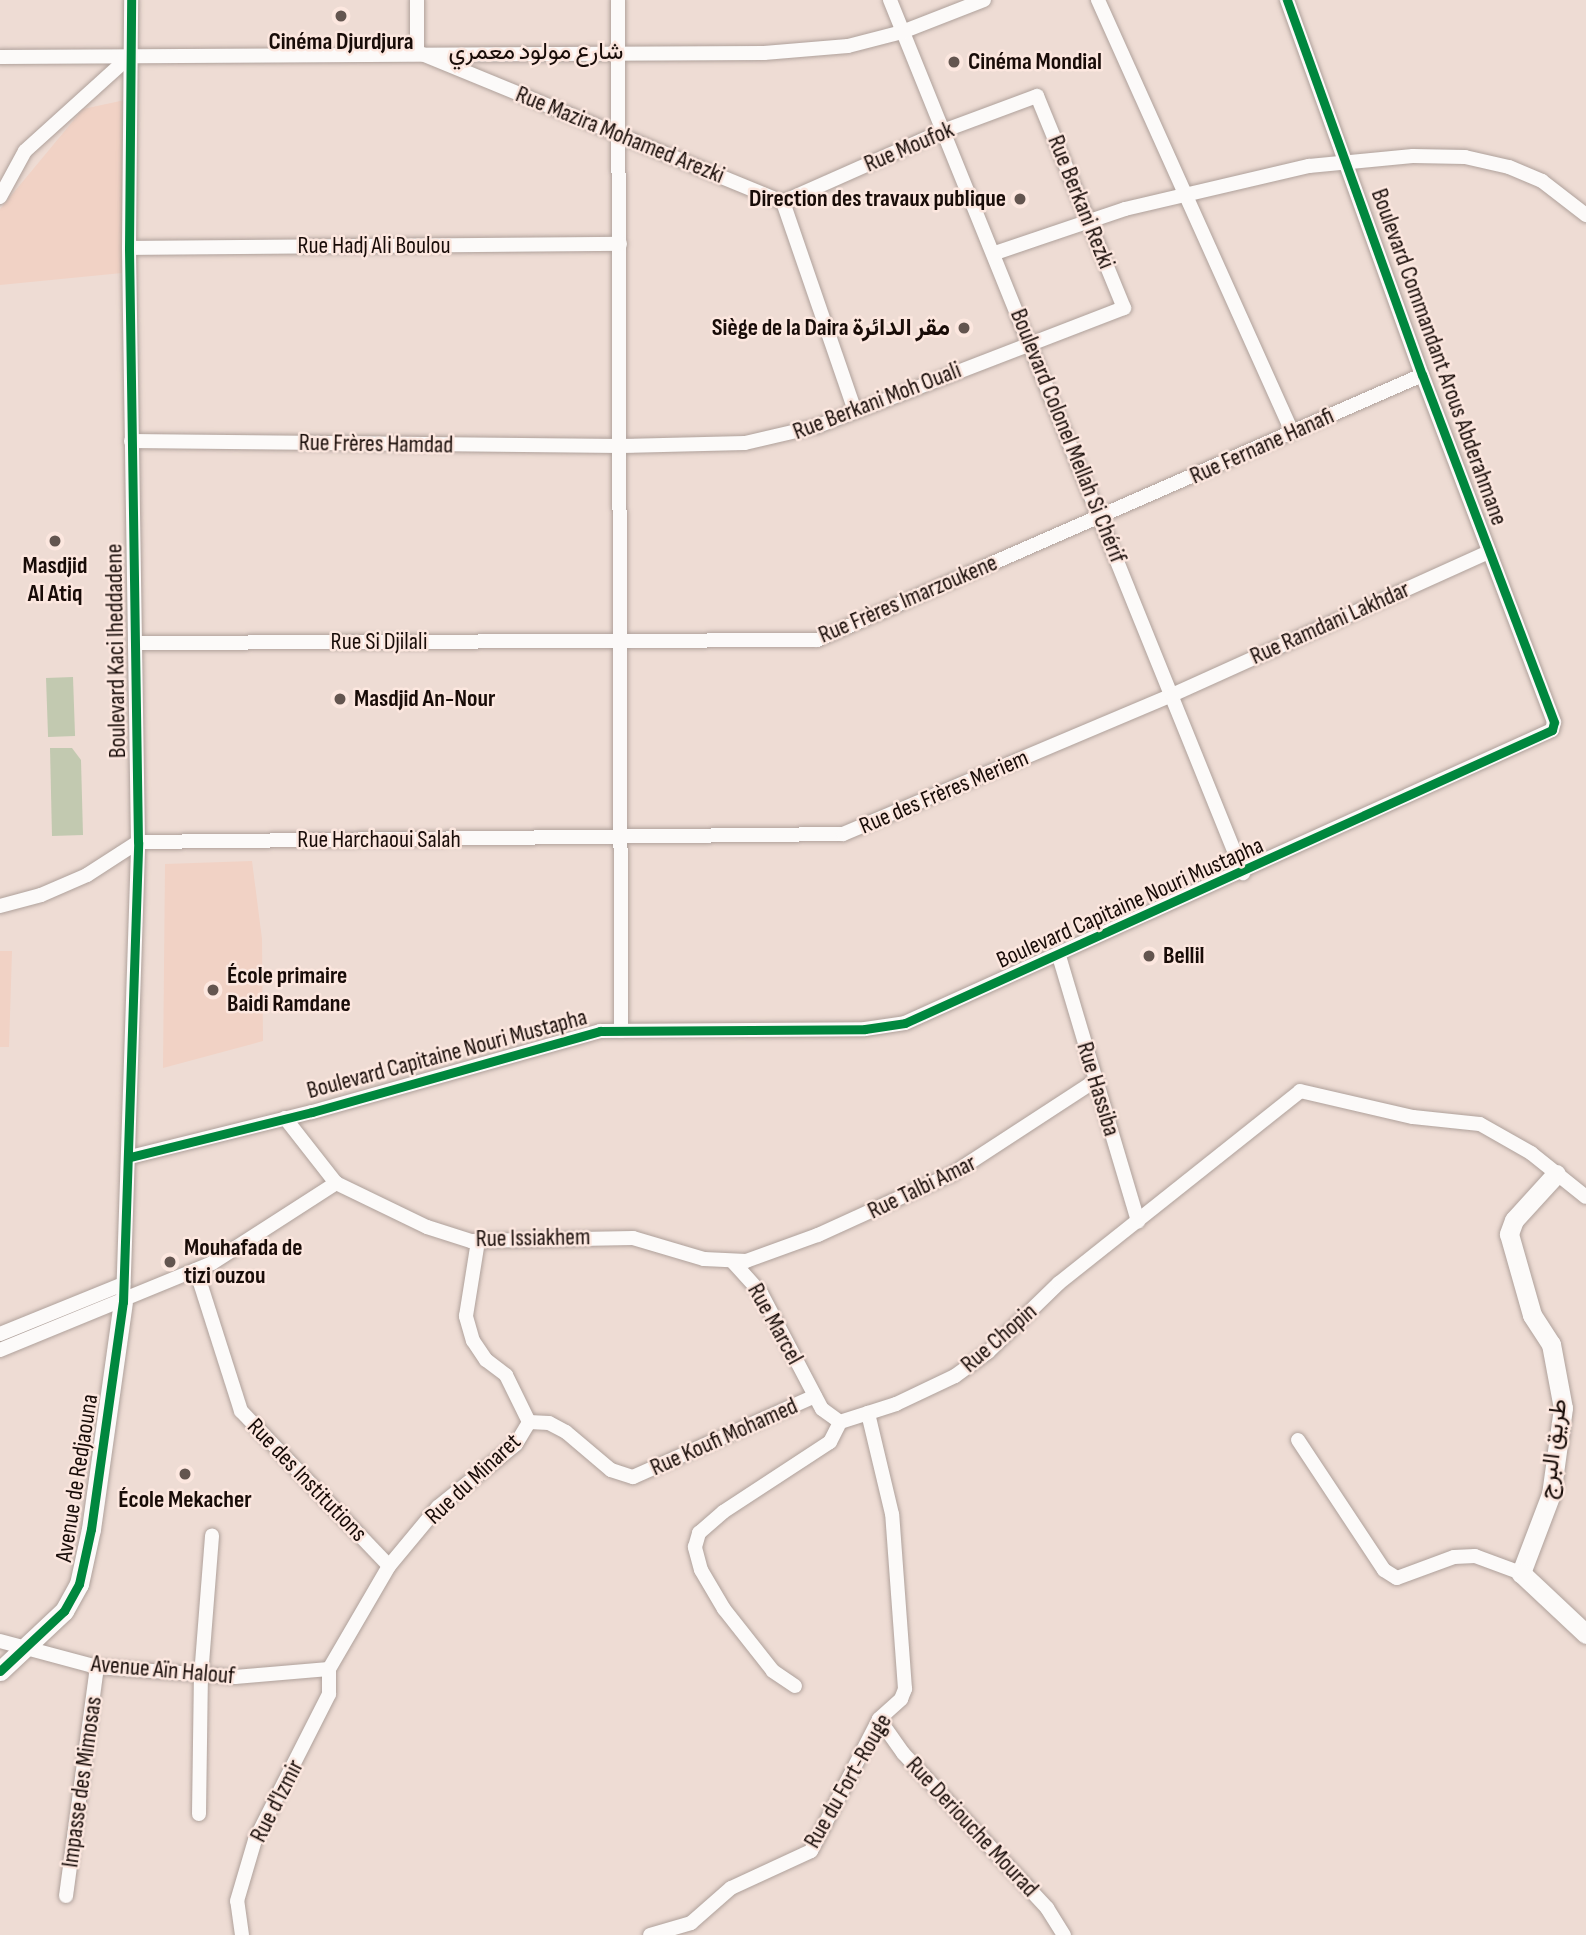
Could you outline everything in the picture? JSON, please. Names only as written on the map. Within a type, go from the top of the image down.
[{"type":"street","name":"Boulevard Kaci Iheddadene","points":[[123,1293],[130,1157],[138,842],[129,248],[131,0]]},
{"type":"street","points":[[417,0],[417,52]]},
{"type":"street","points":[[618,0],[623,640],[621,1031]]},
{"type":"street","name":"Boulevard Colonel Mellah Si Chérif","points":[[890,0],[995,253],[1243,873]]},
{"type":"street","name":"شارع مولود معمري","points":[[0,57],[417,52],[764,53],[848,46],[902,33],[984,0]]},
{"type":"street","points":[[1098,0],[1292,432]]},
{"type":"street","name":"Boulevard Commandant Arous Abderahmane","points":[[1287,0],[1348,161],[1422,375],[1554,727]]},
{"type":"street","name":"Rue Mazira Mohamed Arezki","points":[[417,52],[783,202]]},
{"type":"street","points":[[0,197],[25,151],[130,56]]},
{"type":"street","name":"Rue Moufok","points":[[783,202],[943,131],[1037,96]]},
{"type":"street","name":"Rue Berkani Rezki","points":[[1037,96],[1091,220],[1124,308]]},
{"type":"street","points":[[995,253],[1091,220],[1185,195],[1348,161],[1465,157],[1509,167],[1542,181],[1586,215]]},
{"type":"street","points":[[783,202],[855,411]]},
{"type":"street","name":"Rue Hadj Ali Boulou","points":[[129,248],[620,244]]},
{"type":"street","name":"Rue Berkani Moh Ouali","points":[[620,446],[745,443],[793,434],[1124,308]]},
{"type":"street","name":"Rue Fernane Hanafi","points":[[1101,516],[1422,375]]},
{"type":"street","name":"Rue Frères Hamdad","points":[[131,441],[620,446]]},
{"type":"street","name":"Rue Frères Imarzoukene","points":[[623,640],[817,640],[1101,516]]},
{"type":"street","name":"Rue Ramdani Lakhdar","points":[[1172,695],[1489,552]]},
{"type":"street","name":"Rue Si Djilali","points":[[136,643],[623,640]]},
{"type":"street","name":"Rue des Frères Meriem","points":[[621,838],[843,834],[1172,695]]},
{"type":"street","name":"Boulevard Capitaine Nouri Mustapha","points":[[130,1157],[285,1118],[577,1036],[621,1031],[892,1026],[928,1015],[1243,873],[1554,727]]},
{"type":"street","name":"Rue Harchaoui Salah","points":[[138,842],[621,838]]},
{"type":"street","points":[[0,906],[41,895],[87,875],[138,842]]},
{"type":"street","name":"Rue Hassiba","points":[[1059,956],[1138,1221]]},
{"type":"street","name":"Rue Talbi Amar","points":[[733,1262],[818,1235],[952,1174],[1096,1080]]},
{"type":"street","name":"Rue Chopin","points":[[840,1422],[955,1377],[1138,1221],[1291,1095],[1300,1091],[1413,1117],[1480,1124],[1531,1153],[1586,1197]]},
{"type":"street","points":[[0,1334],[196,1270],[336,1183],[285,1118]]},
{"type":"street","name":"طريق البرج","points":[[1521,1573],[1551,1494],[1563,1408],[1551,1344],[1532,1315],[1509,1234],[1514,1220],[1556,1174]]},
{"type":"street","name":"Rue Issiakhem","points":[[336,1183],[427,1227],[478,1241],[633,1238],[733,1262]]},
{"type":"street","name":"Rue du Minaret","points":[[329,1670],[388,1566],[438,1507],[516,1444],[529,1422],[506,1375],[486,1360],[473,1340],[466,1316],[478,1241]]},
{"type":"street","name":"Rue Marcel","points":[[733,1262],[761,1293],[822,1409],[840,1422]]},
{"type":"street","name":"Rue des Institutions","points":[[196,1270],[241,1411],[388,1566]]},
{"type":"street","points":[[0,1350],[123,1293]]},
{"type":"street","name":"Avenue de Redjaouna","points":[[0,1671],[27,1650],[64,1611],[79,1584],[91,1529],[123,1293]]},
{"type":"street","name":"Rue Koufi Mohamed","points":[[529,1422],[550,1423],[566,1432],[611,1469],[634,1477],[815,1396]]},
{"type":"street","name":"Rue du Fort-Rouge","points":[[650,1935],[687,1931],[732,1888],[811,1851],[879,1719],[901,1699],[905,1689],[891,1514],[867,1413]]},
{"type":"street","points":[[795,1686],[757,1653],[701,1570],[695,1547],[705,1527],[830,1442],[840,1422]]},
{"type":"street","points":[[1298,1440],[1384,1570],[1397,1578],[1454,1557],[1475,1556],[1521,1573],[1586,1634]]},
{"type":"street","points":[[199,1814],[201,1676],[212,1535]]},
{"type":"street","name":"Avenue Aïn Halouf","points":[[0,1641],[97,1667],[201,1676],[329,1670]]},
{"type":"street","name":"Impasse des Mimosas","points":[[66,1896],[97,1667]]},
{"type":"street","name":"Rue d'Izmir","points":[[242,1935],[237,1901],[255,1840],[329,1694],[329,1670]]},
{"type":"street","name":"Rue Deriouche Mourad","points":[[879,1719],[903,1753],[1047,1908],[1064,1935]]},
{"type":"shaded area","points":[[125,100],[122,273],[0,285],[0,209],[83,109]]},
{"type":"shaded area","name":"École primaire Baidi Ramdane","points":[[252,861],[262,939],[263,1041],[163,1068],[165,864]]},
{"type":"shaded area","points":[[0,951],[12,951],[9,1047],[0,1047]]},
{"type":"green space","points":[[73,677],[75,736],[48,737],[46,678]]},
{"type":"green space","points":[[50,748],[72,748],[81,760],[83,835],[52,836]]},
{"type":"cycle path","points":[[0,1671],[64,1611],[79,1584],[91,1529],[123,1302],[138,842],[129,248],[131,0]]},
{"type":"cycle path","points":[[130,1157],[312,1112],[600,1031],[865,1029],[905,1023],[1552,730],[1554,722],[1422,375],[1287,0]]},
{"type":"place","name":"Cinéma Djurdjura","points":[[341,16]]},
{"type":"place","name":"Cinéma Mondial","points":[[954,62]]},
{"type":"place","name":"Direction des travaux publique","points":[[1020,199]]},
{"type":"place","name":"Siège de la Daira مقر الدائرة","points":[[964,328]]},
{"type":"place","name":"Masdjid Al Atiq","points":[[55,541]]},
{"type":"place","name":"Masdjid An-Nour","points":[[340,699]]},
{"type":"place","name":"Bellil","points":[[1149,956]]},
{"type":"place","name":"École primaire Baidi Ramdane","points":[[213,990]]},
{"type":"place","name":"Mouhafada de tizi ouzou","points":[[170,1262]]},
{"type":"place","name":"École Mekacher","points":[[185,1474]]}]
